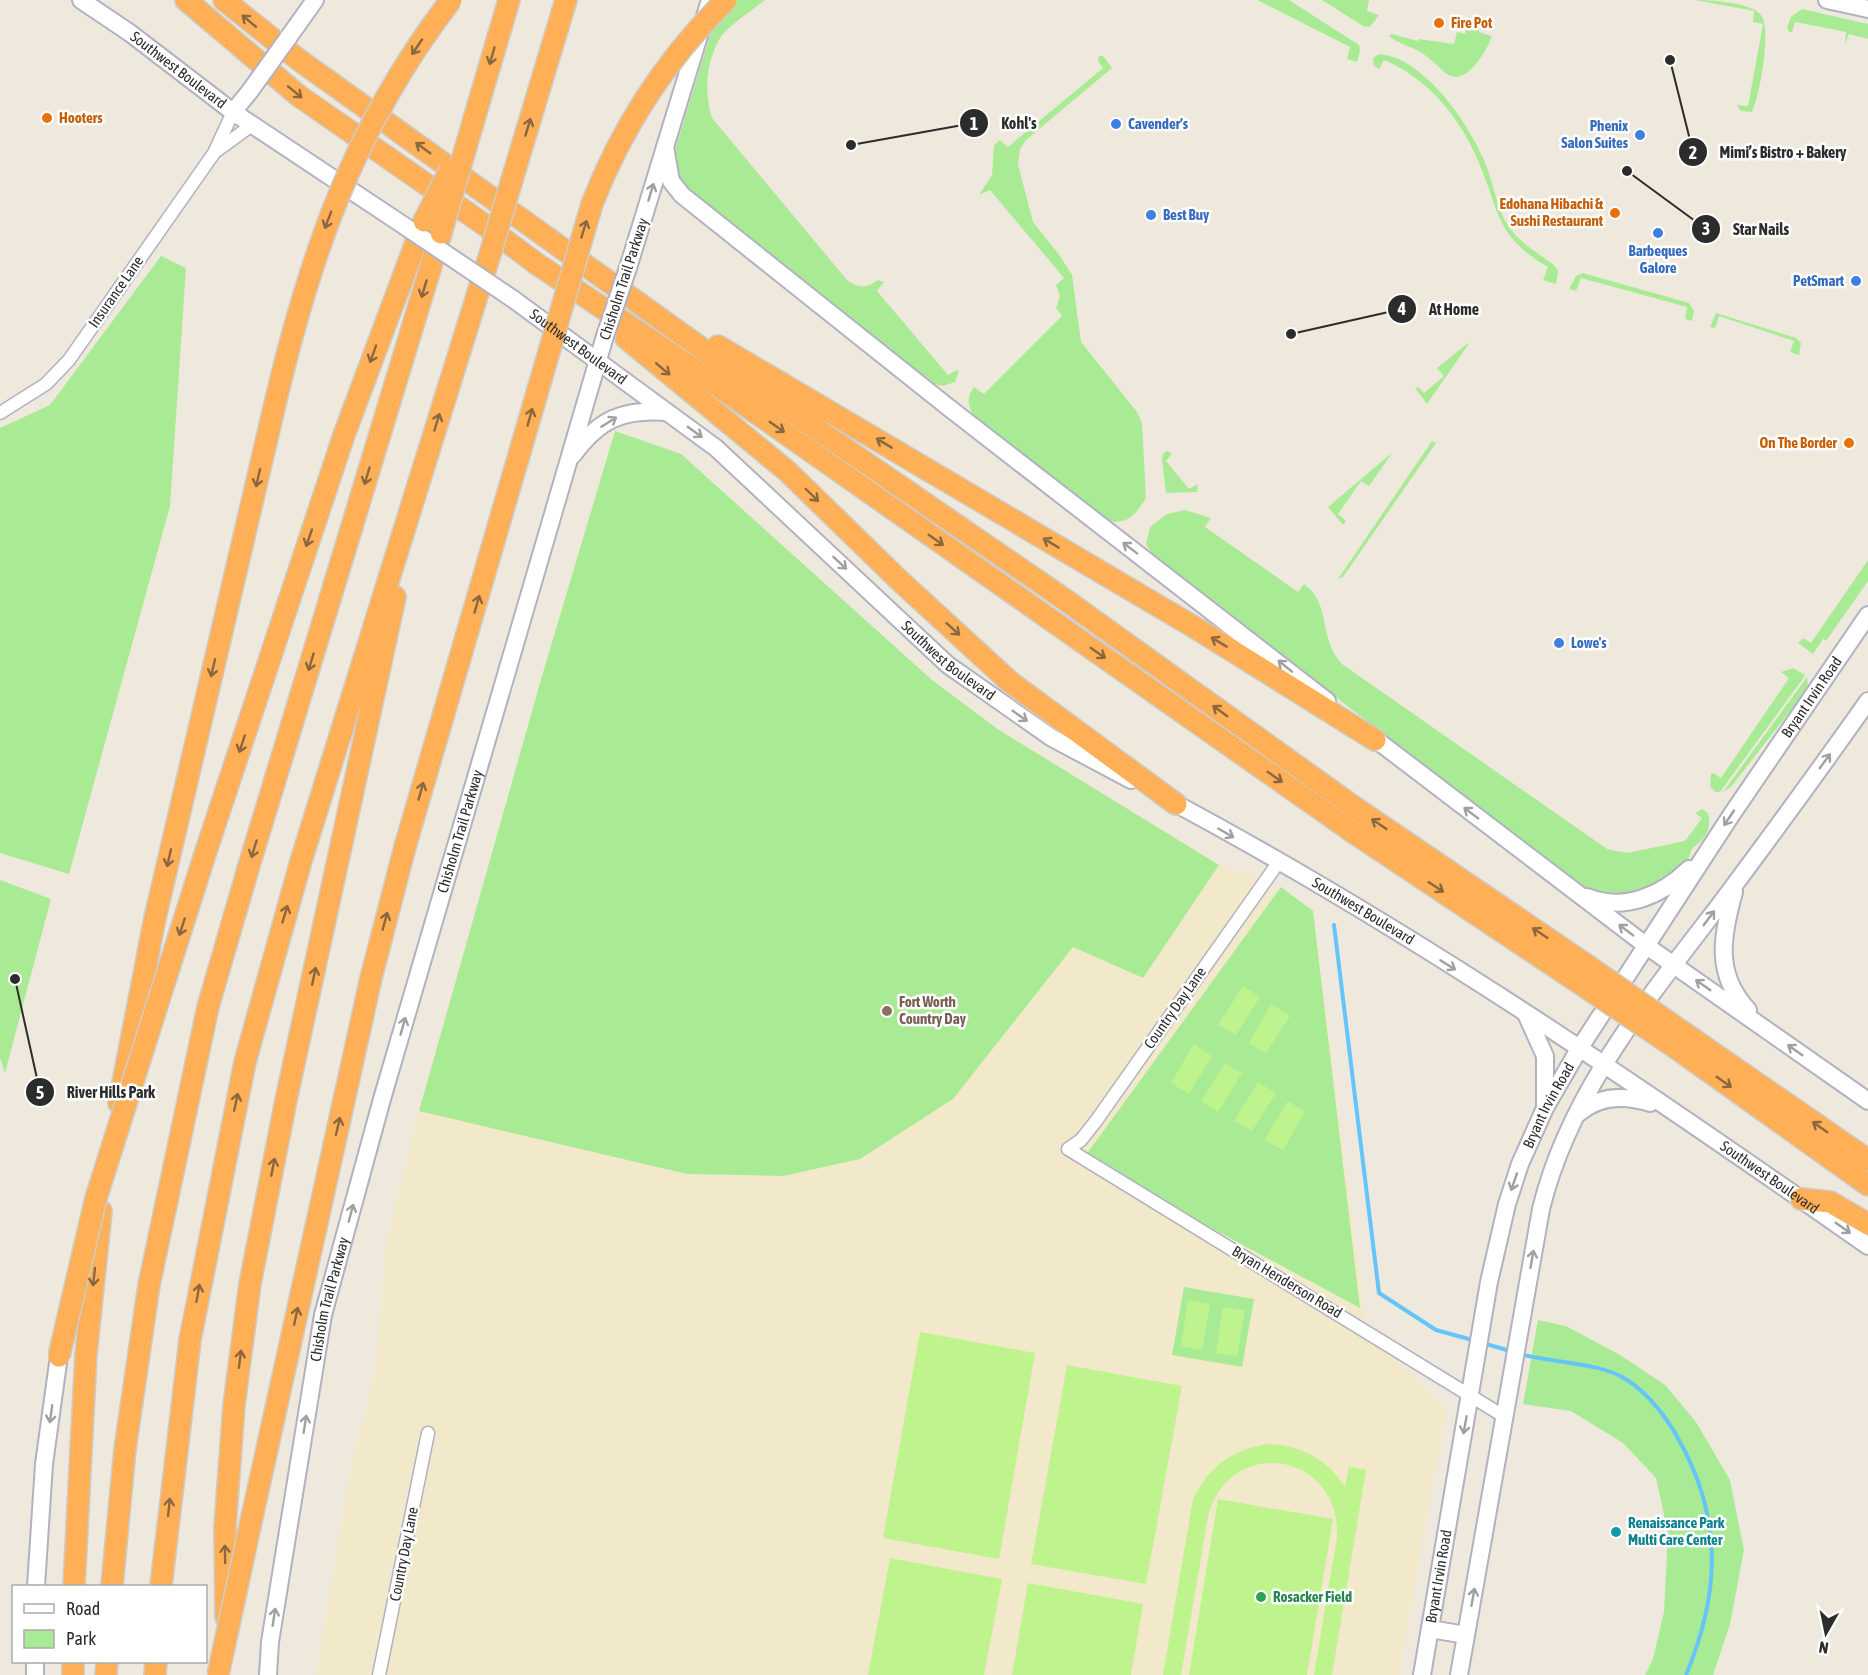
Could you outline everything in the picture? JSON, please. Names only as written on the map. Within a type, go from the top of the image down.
[{"type":"highway","points":[[186,0],[299,96],[483,223],[537,264],[787,471],[898,579],[1010,682],[1176,804]]},
{"type":"highway","points":[[224,0],[299,60],[757,388],[1064,599],[1583,974],[1680,1041],[1868,1160]]},
{"type":"highway","points":[[74,1585],[86,1354],[99,1223],[130,1038],[155,918],[271,421],[300,302],[339,192],[392,87],[451,0]]},
{"type":"highway","points":[[112,1585],[125,1449],[147,1297],[204,1025],[241,890],[441,233],[509,0]]},
{"type":"highway","points":[[161,1585],[190,1340],[238,1092],[279,936],[491,251],[566,0]]},
{"type":"highway","points":[[218,1675],[371,978],[405,847],[592,204],[610,162],[655,85],[689,40],[726,0]]},
{"type":"highway","points":[[59,1356],[96,1198],[206,851],[344,435],[424,221],[472,126]]},
{"type":"highway","points":[[537,264],[698,372],[1350,831],[1583,974]]},
{"type":"highway","points":[[641,304],[762,370],[1199,630],[1376,740]]},
{"type":"highway","points":[[227,1675],[225,1527],[234,1405],[250,1284],[419,478]]},
{"type":"highway","points":[[1680,1041],[1868,1185]]},
{"type":"highway","points":[[1801,1199],[1830,1202],[1868,1224]]},
{"type":"main road","points":[[233,112],[315,0]]},
{"type":"main road","name":"Chisholm Trail Parkway","points":[[268,1675],[270,1642],[323,1315],[382,1099],[597,361],[628,268],[710,0]]},
{"type":"main road","points":[[1827,0],[1868,9]]},
{"type":"main road","name":"Southwest Boulevard","points":[[83,1],[130,33],[233,112],[513,300],[716,448],[948,665],[1052,738],[1176,804],[1524,1011],[1868,1245]]},
{"type":"main road","points":[[665,147],[670,180],[682,195],[948,407],[1575,892],[1648,947],[1868,1101]]},
{"type":"main road","points":[[568,463],[583,442],[595,431],[624,412],[667,412]]},
{"type":"main road","name":"Bryant Irvin Road","points":[[1422,1675],[1484,1314],[1507,1204],[1520,1164],[1545,1108],[1579,1049],[1648,947],[1706,854],[1868,615]]},
{"type":"main road","name":"Bryant Irvin Road","points":[[1459,1675],[1546,1186],[1559,1147],[1605,1065],[1674,964],[1868,701]]},
{"type":"main road","points":[[1575,892],[1608,901],[1641,899],[1668,887],[1706,854]]},
{"type":"main road","points":[[1738,880],[1722,941],[1725,970],[1739,1000],[1767,1030]]},
{"type":"main road","points":[[1524,1011],[1545,1056],[1545,1108]]},
{"type":"main road","points":[[1574,1117],[1588,1105],[1611,1098],[1632,1097],[1669,1108]]},
{"type":"main road","points":[[36,1585],[43,1474],[59,1356]]},
{"type":"main road","points":[[1430,1629],[1466,1635]]},
{"type":"street","name":"Insurance Lane","points":[[0,413],[46,384],[69,360],[214,153],[233,112]]},
{"type":"street","name":"Insurance Lane","points":[[214,153],[252,125]]},
{"type":"street","name":"Country Day Lane","points":[[1068,1149],[1081,1140],[1096,1121],[1278,863]]},
{"type":"street","name":"Bryan Henderson Road","points":[[1068,1149],[1505,1418]]},
{"type":"street","name":"Country Day Lane","points":[[379,1675],[428,1433]]},
{"type":"shaded area","name":"Fort Worth Country Day","points":[[615,431],[681,454],[932,680],[999,730],[1219,865],[1252,874],[1313,911],[1367,1331],[1446,1409],[1399,1675],[316,1675],[350,1470],[375,1373],[386,1243],[419,1111],[542,676]]},
{"type":"green space","points":[[721,0],[765,0],[727,30],[719,40],[711,59],[707,88],[712,118],[847,280],[862,286],[870,285],[878,280],[884,282],[877,291],[948,375],[959,371],[955,382],[943,386],[930,383],[687,193],[677,179],[674,153]]},
{"type":"green space","points":[[1257,0],[1289,0],[1359,45],[1357,62],[1347,59],[1350,47]]},
{"type":"green space","points":[[1322,0],[1369,0],[1367,11],[1379,15],[1370,27],[1363,26]]},
{"type":"green space","points":[[1695,0],[1720,1],[1749,7],[1761,15],[1764,22],[1765,47],[1761,78],[1752,112],[1741,111],[1737,105],[1748,106],[1763,24],[1753,22],[1754,11]]},
{"type":"green space","points":[[1802,9],[1868,24],[1868,39],[1849,34],[1845,44],[1846,32],[1795,22],[1792,32],[1789,32],[1787,27],[1791,17]]},
{"type":"green space","points":[[1467,24],[1479,26],[1479,32],[1492,36],[1481,58],[1462,76],[1454,77],[1447,74],[1422,53],[1389,36],[1392,34],[1418,41],[1419,39],[1454,44],[1457,32],[1465,34]]},
{"type":"green space","points":[[1379,54],[1412,66],[1442,93],[1476,143],[1507,224],[1523,242],[1555,266],[1558,271],[1556,284],[1543,280],[1548,267],[1518,245],[1509,234],[1496,210],[1472,147],[1453,116],[1429,89],[1400,68],[1384,60],[1379,69],[1374,66],[1373,58]]},
{"type":"green space","points":[[1099,56],[1103,56],[1112,68],[1026,140],[1020,149],[1018,164],[1033,222],[1072,275],[1081,342],[1137,412],[1142,423],[1146,498],[1131,517],[1115,522],[1108,521],[976,418],[969,403],[974,387],[984,394],[1062,316],[1056,308],[1060,296],[1056,285],[1064,278],[990,190],[979,195],[992,175],[994,145],[1000,140],[1008,147],[1103,68],[1098,61]]},
{"type":"green space","points":[[161,256],[186,268],[170,506],[69,874],[0,853],[0,428],[50,405]]},
{"type":"green space","points":[[1583,273],[1689,303],[1694,311],[1692,321],[1685,319],[1687,307],[1581,278],[1576,291],[1569,289],[1576,276]]},
{"type":"green space","points":[[1716,313],[1796,338],[1801,343],[1799,355],[1790,352],[1794,341],[1719,316],[1715,328],[1710,327]]},
{"type":"green space","points":[[1468,343],[1427,404],[1415,388],[1418,387],[1424,393],[1444,376],[1437,368]]},
{"type":"green space","points":[[615,431],[681,454],[932,680],[999,730],[1219,865],[1143,978],[1073,947],[953,1099],[860,1159],[783,1176],[687,1174],[419,1111],[542,676]]},
{"type":"green space","points":[[1432,441],[1436,443],[1343,577],[1338,579]]},
{"type":"green space","points":[[1167,451],[1172,454],[1166,461],[1189,489],[1198,484],[1197,492],[1166,493],[1162,459],[1163,454]]},
{"type":"green space","points":[[1393,452],[1369,486],[1361,481],[1338,514],[1346,521],[1343,525],[1328,507]]},
{"type":"green space","points":[[1185,510],[1211,518],[1205,527],[1298,592],[1304,584],[1313,592],[1322,611],[1329,642],[1342,664],[1607,849],[1627,853],[1685,841],[1702,818],[1695,813],[1702,809],[1708,813],[1709,819],[1704,837],[1692,849],[1686,863],[1675,873],[1651,887],[1637,892],[1609,894],[1581,886],[1154,557],[1146,544],[1150,527],[1167,514]]},
{"type":"green space","points":[[1868,560],[1868,581],[1826,641],[1823,639],[1813,654],[1798,643],[1803,638],[1811,643]]},
{"type":"green space","points":[[1793,668],[1805,675],[1802,680],[1720,792],[1715,792],[1710,786],[1711,774],[1721,778],[1789,678],[1781,672]]},
{"type":"green space","points":[[1807,677],[1808,688],[1731,787],[1723,792]]},
{"type":"green space","points":[[0,880],[51,899],[5,1073],[0,1058]]},
{"type":"green space","points":[[1281,887],[1313,911],[1360,1308],[1083,1159]]},
{"type":"green space","points":[[1243,986],[1260,997],[1236,1035],[1218,1025]]},
{"type":"green space","points":[[1271,1004],[1290,1016],[1266,1053],[1249,1043]]},
{"type":"green space","points":[[1194,1044],[1212,1056],[1189,1094],[1171,1083]]},
{"type":"green space","points":[[1225,1063],[1242,1073],[1218,1112],[1201,1101]]},
{"type":"green space","points":[[1258,1082],[1276,1093],[1252,1131],[1234,1121]]},
{"type":"green space","points":[[1288,1101],[1305,1112],[1283,1150],[1264,1140]]},
{"type":"green space","points":[[1184,1287],[1254,1299],[1242,1367],[1172,1355]]},
{"type":"green space","points":[[1188,1300],[1210,1304],[1202,1350],[1181,1346]]},
{"type":"green space","points":[[1223,1307],[1245,1310],[1237,1356],[1216,1353]]},
{"type":"green space","points":[[1538,1320],[1566,1326],[1620,1355],[1665,1385],[1696,1422],[1730,1480],[1744,1550],[1730,1624],[1713,1675],[1645,1675],[1653,1659],[1664,1612],[1668,1533],[1656,1478],[1623,1443],[1571,1411],[1523,1404]]},
{"type":"green space","points":[[920,1332],[1035,1353],[999,1559],[883,1538]]},
{"type":"green space","points":[[1067,1365],[1182,1386],[1146,1584],[1031,1564]]},
{"type":"green space","points":[[1269,1444],[1303,1451],[1313,1456],[1330,1469],[1345,1487],[1349,1467],[1366,1470],[1332,1675],[1314,1675],[1337,1537],[1334,1508],[1322,1486],[1304,1471],[1282,1464],[1260,1464],[1238,1473],[1220,1490],[1208,1516],[1181,1675],[1163,1675],[1193,1499],[1207,1477],[1224,1461],[1244,1450]]},
{"type":"green space","name":"Rosacker Field","points":[[1218,1499],[1333,1519],[1307,1675],[1189,1675]]},
{"type":"green space","points":[[890,1558],[1002,1579],[984,1675],[868,1675]]},
{"type":"green space","points":[[1028,1583],[1143,1604],[1131,1675],[1012,1675]]},
{"type":"waterway","points":[[1334,925],[1379,1293],[1436,1330],[1476,1341]]},
{"type":"waterway","points":[[1483,1343],[1510,1351]]},
{"type":"waterway","points":[[1520,1354],[1590,1366],[1627,1380],[1643,1392],[1657,1408],[1680,1442],[1694,1471],[1704,1500],[1710,1529],[1712,1557],[1705,1615],[1686,1675]]},
{"type":"place","name":"Fire Pot","points":[[1439,23]]},
{"type":"place","name":"Mimi’s Bistro + Bakery","points":[[1670,60]]},
{"type":"place","name":"Hooters","points":[[47,118]]},
{"type":"place","name":"Cavender’s","points":[[1116,124]]},
{"type":"place","name":"Phenix Salon Suites","points":[[1640,135]]},
{"type":"place","name":"Kohl's","points":[[851,145]]},
{"type":"place","name":"Star Nails","points":[[1627,171]]},
{"type":"place","name":"Edohana Hibachi & Sushi Restaurant","points":[[1615,213]]},
{"type":"place","name":"Best Buy","points":[[1151,215]]},
{"type":"place","name":"Barbeques Galore","points":[[1658,233]]},
{"type":"place","name":"PetSmart","points":[[1856,281]]},
{"type":"place","name":"At Home","points":[[1291,334]]},
{"type":"place","name":"On The Border","points":[[1849,443]]},
{"type":"place","name":"Lowe's","points":[[1559,643]]},
{"type":"place","name":"River Hills Park","points":[[15,979]]},
{"type":"place","name":"Fort Worth Country Day","points":[[887,1011]]},
{"type":"place","name":"Renaissance Park Multi Care Center","points":[[1616,1532]]},
{"type":"place","name":"Rosacker Field","points":[[1261,1597]]}]
